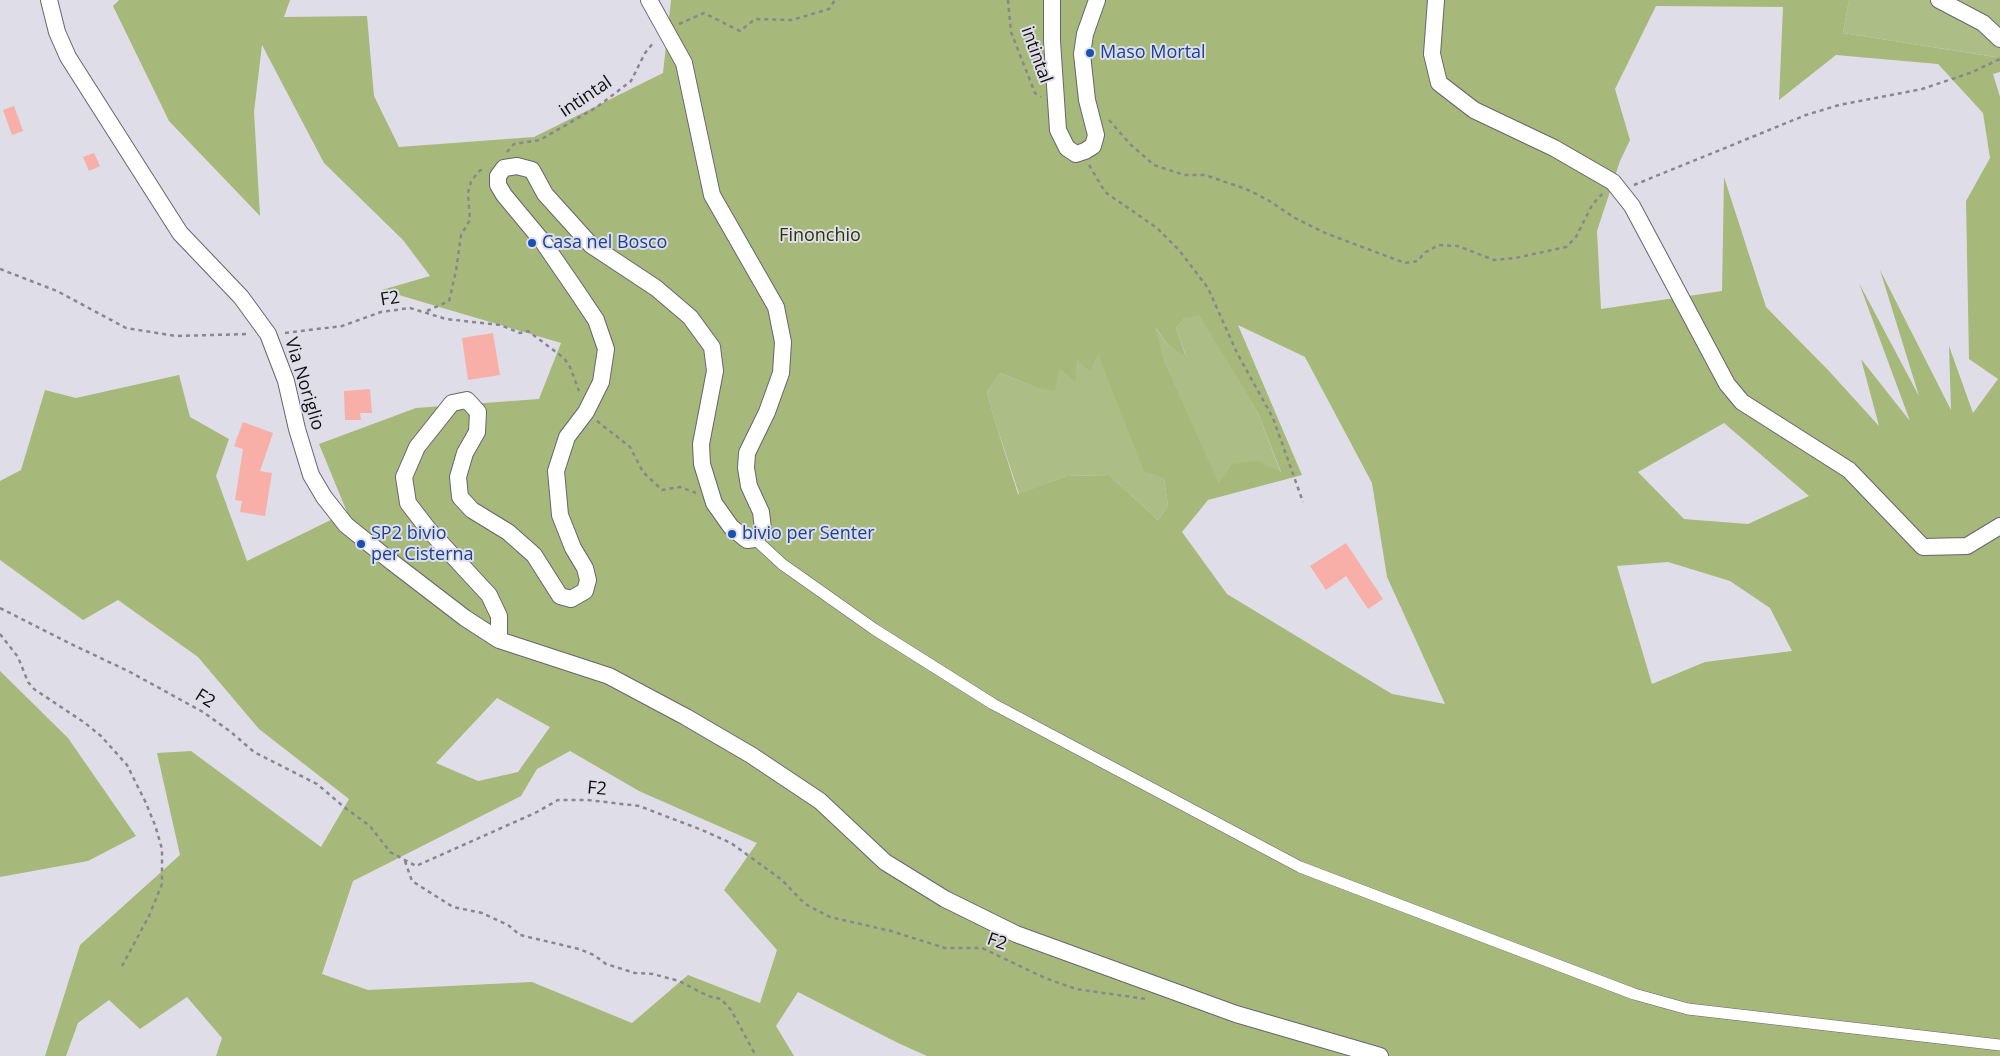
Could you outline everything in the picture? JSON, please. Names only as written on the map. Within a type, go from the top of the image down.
[{"type":"street","name":"Via Noriglio","points":[[49,0],[57,32],[68,57],[180,233],[241,297],[268,334],[286,381],[297,429],[311,475],[324,497],[346,525],[465,618],[499,640],[609,676],[686,717],[751,755],[820,801],[885,862],[945,899],[1016,934],[1236,1014],[1380,1056]]},
{"type":"street","points":[[499,640],[498,616],[489,595],[428,529],[408,503],[404,477],[417,447],[452,403],[467,400],[478,412],[477,432],[465,453],[458,477],[460,497],[472,510],[508,532],[528,550],[560,596],[571,599],[585,592],[588,580],[586,568],[573,548],[560,515],[556,471],[567,437],[586,412],[601,382],[606,349],[596,320],[543,242],[498,185],[498,176],[504,168],[517,166],[532,170],[545,194],[591,245],[656,288],[690,317],[712,347],[715,371],[701,444],[702,464],[714,502],[731,527],[747,540],[755,539],[763,529],[761,512],[748,486],[746,468],[747,453],[767,412],[781,373],[783,342],[776,307],[712,195],[684,63],[649,0]]},
{"type":"street","points":[[1052,0],[1052,41],[1058,130],[1067,148],[1076,154],[1094,146],[1096,135],[1087,100],[1082,54],[1085,34],[1097,0]]},
{"type":"street","points":[[1436,0],[1432,54],[1439,83],[1474,110],[1554,148],[1613,182],[1632,206],[1726,384],[1742,402],[1849,470],[1923,547],[1967,546],[2000,526]]},
{"type":"street","points":[[1939,0],[1983,23],[2000,39]]},
{"type":"street","points":[[755,539],[782,564],[874,629],[993,704],[1300,867],[1634,994],[1688,1009],[2000,1045]]},
{"type":"path","name":"intintal","points":[[505,154],[514,144],[540,140],[571,123],[597,107],[631,81],[646,53],[667,30],[704,14],[740,30],[754,19],[792,20],[829,10],[835,0]]},
{"type":"path","name":"intintal","points":[[1008,0],[1011,32],[1035,93],[1056,108]]},
{"type":"path","points":[[1106,115],[1130,144],[1154,165],[1184,175],[1205,175],[1246,189],[1325,233],[1405,263],[1418,261],[1424,253],[1439,245],[1458,246],[1494,260],[1548,252],[1566,247],[1576,237],[1592,205],[1613,182],[1632,186],[1806,115],[1839,106],[1922,89],[1970,73],[2000,60]]},
{"type":"path","points":[[1085,151],[1091,170],[1105,192],[1157,228],[1179,250],[1208,288],[1237,353],[1273,418],[1303,502]]},
{"type":"path","points":[[426,312],[449,301],[456,271],[461,235],[470,220],[468,192],[471,182],[478,172],[486,168]]},
{"type":"path","name":"F2","points":[[0,269],[57,291],[126,328],[176,336],[310,331],[342,326],[381,312],[410,308],[446,319],[500,325],[520,333],[528,331],[564,358],[570,366],[586,412]]},
{"type":"path","points":[[586,412],[630,447],[643,472],[662,490],[680,488],[714,502]]},
{"type":"path","name":"F2","points":[[0,608],[130,672],[203,712],[231,732],[254,752],[316,784],[370,826],[390,852],[416,866],[535,813],[558,800],[588,800],[639,806],[731,843],[782,880],[805,904],[830,917],[890,931],[945,948],[982,948],[1045,978],[1076,989],[1148,1000]]},
{"type":"path","points":[[0,634],[18,657],[24,674],[34,689],[101,736],[127,765],[155,825],[162,849],[162,884],[149,916],[122,966]]},
{"type":"path","points":[[402,858],[407,862],[412,881],[452,907],[482,914],[508,925],[520,935],[579,949],[594,955],[606,964],[635,973],[653,974],[679,981],[708,996],[722,999],[731,1010],[756,1056]]},
{"type":"green space","name":"Finonchio","points":[[119,0],[290,0],[284,17],[367,16],[374,96],[399,147],[534,137],[663,73],[671,0],[1849,0],[1843,33],[1995,57],[2000,55],[2000,72],[1993,74],[2000,97],[2000,1056],[927,1056],[798,992],[776,1026],[794,1056],[216,1056],[222,1038],[187,997],[140,1029],[109,1000],[78,1023],[66,1056],[45,1056],[80,945],[180,855],[157,753],[191,751],[321,847],[349,799],[259,729],[198,657],[118,600],[83,620],[0,560],[0,481],[21,470],[45,390],[76,398],[179,375],[190,417],[229,439],[216,476],[247,561],[347,512],[319,444],[416,408],[539,399],[561,343],[382,290],[430,276],[403,240],[324,163],[262,45],[254,112],[260,216],[169,121],[113,6]],"holes":[[[1656,6],[1783,7],[1779,100],[1836,55],[1938,64],[1983,113],[1990,158],[1966,201],[1969,359],[1998,379],[1973,413],[1949,346],[1951,410],[1880,270],[1919,396],[1859,283],[1910,421],[1861,359],[1879,426],[1828,370],[1766,307],[1724,177],[1722,291],[1601,309],[1597,231],[1620,161],[1630,140],[1615,89]],[[1199,315],[1258,413],[1281,472],[1257,461],[1232,464],[1219,484],[1164,359],[1155,327],[1169,346],[1186,357],[1176,328],[1184,319]],[[1238,325],[1305,357],[1372,483],[1387,577],[1445,704],[1392,694],[1227,594],[1182,532],[1208,500],[1302,475]],[[1098,354],[1144,471],[1164,478],[1168,506],[1158,520],[1109,475],[1066,476],[1018,494],[987,392],[1000,373],[1035,387],[1055,391],[1059,367],[1075,382],[1077,360],[1090,371]],[[1724,423],[1809,496],[1748,524],[1684,519],[1638,472]],[[1668,562],[1730,581],[1770,608],[1792,651],[1705,662],[1652,684],[1617,566]],[[497,698],[550,727],[518,772],[478,781],[436,763]],[[570,751],[639,791],[757,843],[724,890],[777,950],[760,1003],[688,975],[632,1023],[532,982],[368,990],[322,974],[353,881],[521,796],[537,769]]]},
{"type":"green space","points":[[1849,0],[2000,0],[2000,55],[1996,57],[1843,33]]},
{"type":"green space","points":[[1199,314],[1258,413],[1281,473],[1219,485],[1164,359],[1154,326],[1169,346],[1186,356],[1176,328],[1184,319]]},
{"type":"green space","points":[[1098,354],[1112,386],[1164,478],[1168,506],[1158,520],[1109,475],[1066,476],[1019,494],[987,392],[1000,373],[1035,387],[1059,366]]},
{"type":"green space","points":[[0,671],[68,738],[136,836],[88,861],[0,877]]},
{"type":"building","points":[[14,106],[23,131],[12,135],[3,110]]},
{"type":"building","points":[[94,153],[100,166],[89,171],[83,157]]},
{"type":"building","points":[[493,333],[500,375],[468,380],[462,338]]},
{"type":"building","points":[[370,389],[372,413],[360,413],[361,420],[345,420],[344,391]]},
{"type":"building","points":[[243,422],[273,433],[260,471],[272,473],[265,516],[240,512],[242,501],[235,500],[243,449],[234,446]]},
{"type":"building","points":[[1346,543],[1383,599],[1368,609],[1346,576],[1326,590],[1310,566]]},
{"type":"place","name":"Maso Mortal","points":[[1090,53]]},
{"type":"place","name":"Casa nel Bosco","points":[[532,243]]},
{"type":"place","name":"bivio per Senter","points":[[732,534]]},
{"type":"place","name":"SP2 bivio per Cisterna","points":[[361,544]]}]
